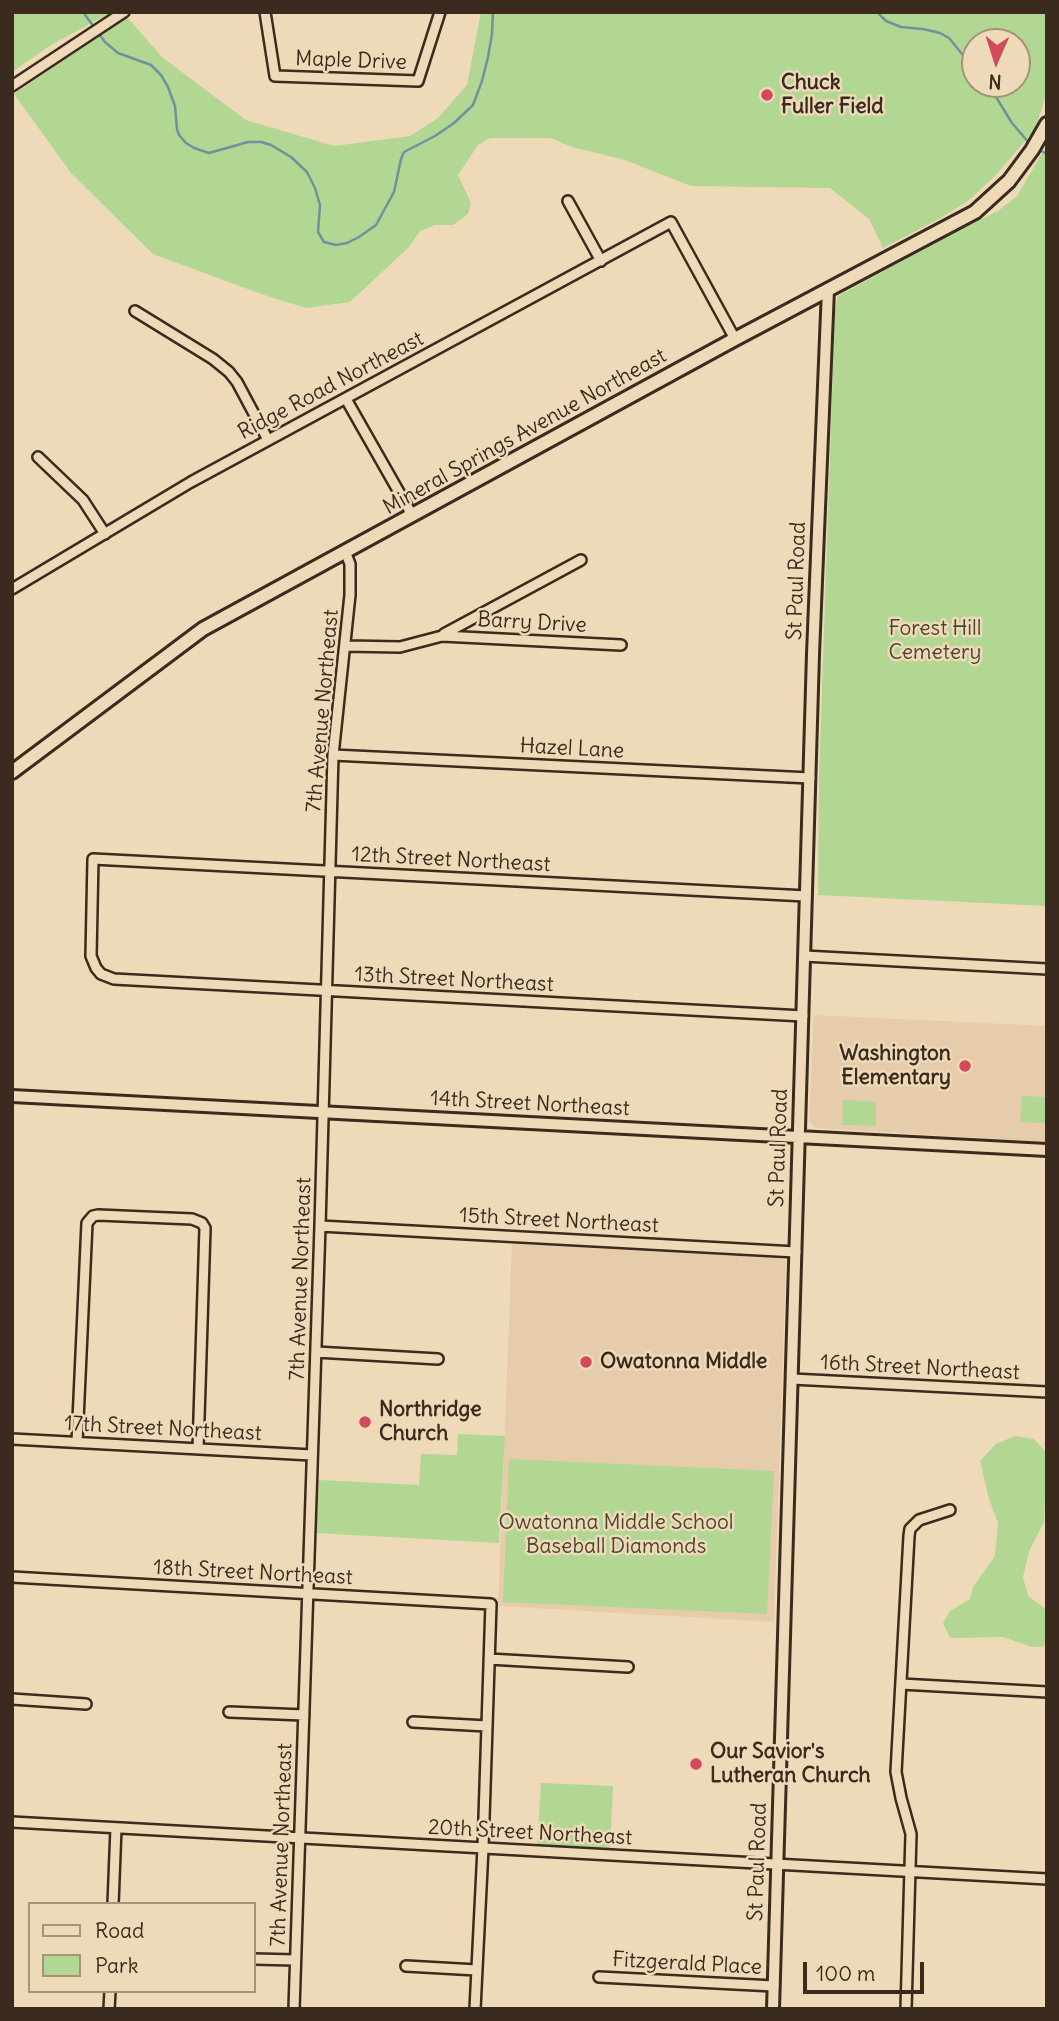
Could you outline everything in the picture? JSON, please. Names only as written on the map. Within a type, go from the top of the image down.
[{"type":"main road","name":"Mineral Springs Avenue Northeast","points":[[12,772],[203,629],[734,339],[975,212],[1005,185],[1023,163],[1047,124]]},
{"type":"street","points":[[12,86],[124,12]]},
{"type":"street","name":"Maple Drive","points":[[265,12],[275,76],[418,81],[440,12]]},
{"type":"street","points":[[568,201],[601,261]]},
{"type":"street","name":"Ridge Road Northeast","points":[[12,589],[191,482],[671,222],[734,339]]},
{"type":"street","name":"St Paul Road","points":[[773,2009],[804,956],[828,289]]},
{"type":"street","points":[[135,311],[213,359],[229,372],[268,440]]},
{"type":"street","points":[[346,398],[412,515]]},
{"type":"street","points":[[38,457],[83,500],[105,534]]},
{"type":"street","name":"7th Avenue Northeast","points":[[293,2009],[324,1112],[333,755],[350,595],[350,564],[345,551]]},
{"type":"street","name":"Barry Drive","points":[[346,646],[400,647],[442,636],[581,560]]},
{"type":"street","name":"Barry Drive","points":[[442,636],[621,645]]},
{"type":"street","name":"Hazel Lane","points":[[333,755],[810,778]]},
{"type":"street","name":"12th Street Northeast","points":[[104,976],[96,968],[91,956],[93,859],[806,896]]},
{"type":"street","points":[[804,956],[1047,969]]},
{"type":"street","name":"13th Street Northeast","points":[[104,976],[114,979],[803,1016]]},
{"type":"street","name":"14th Street Northeast","points":[[12,1096],[1047,1150]]},
{"type":"street","points":[[77,1442],[85,1227],[90,1218],[98,1214],[192,1219],[202,1223],[205,1228],[198,1449]]},
{"type":"street","name":"15th Street Northeast","points":[[320,1226],[796,1252]]},
{"type":"street","points":[[316,1352],[438,1359]]},
{"type":"street","name":"16th Street Northeast","points":[[792,1379],[1047,1392]]},
{"type":"street","name":"17th Street Northeast","points":[[12,1439],[313,1455]]},
{"type":"street","points":[[906,2009],[911,1834],[897,1772],[910,1530],[919,1520],[950,1510]]},
{"type":"street","name":"18th Street Northeast","points":[[12,1577],[491,1604],[489,1659]]},
{"type":"street","points":[[475,2009],[489,1659],[628,1667]]},
{"type":"street","points":[[901,1684],[1047,1692]]},
{"type":"street","points":[[12,1699],[86,1704]]},
{"type":"street","points":[[229,1712],[304,1715]]},
{"type":"street","points":[[413,1722],[487,1726]]},
{"type":"street","name":"20th Street Northeast","points":[[12,1822],[1047,1879]]},
{"type":"street","points":[[113,1902],[116,1828]]},
{"type":"street","points":[[256,1959],[295,1960]]},
{"type":"street","points":[[406,1966],[477,1970]]},
{"type":"street","name":"Fitzgerald Place","points":[[599,1977],[774,1986]]},
{"type":"shaded area","points":[[814,1015],[1047,1026],[1047,1142],[815,1128],[809,1121]]},
{"type":"shaded area","points":[[512,1244],[779,1258],[786,1261],[774,1622],[498,1606]]},
{"type":"green space","points":[[12,12],[112,12],[51,45],[12,72]]},
{"type":"green space","points":[[481,12],[1047,12],[1047,92],[1035,129],[996,175],[968,201],[883,248],[869,219],[830,188],[691,186],[625,160],[572,147],[551,138],[490,138],[478,145],[458,175],[471,203],[468,214],[453,225],[435,225],[420,231],[409,247],[350,302],[306,308],[153,254],[71,173],[14,94],[127,17],[163,58],[246,120],[334,146],[410,136],[438,118],[467,85]]},
{"type":"green space","name":"Forest Hill Cemetery","points":[[1047,145],[1047,906],[818,895],[819,776],[835,309],[838,296],[998,211],[1017,196]]},
{"type":"green space","points":[[1022,1096],[1047,1097],[1047,1123],[1020,1122]]},
{"type":"green space","points":[[843,1100],[876,1102],[876,1126],[842,1125]]},
{"type":"green space","points":[[458,1434],[505,1436],[499,1543],[316,1533],[319,1480],[419,1485],[421,1454],[457,1455]]},
{"type":"green space","points":[[1015,1436],[1034,1439],[1045,1451],[1047,1460],[1044,1522],[1029,1551],[1023,1577],[1028,1596],[1047,1610],[1047,1646],[1032,1647],[1003,1637],[950,1638],[943,1623],[950,1611],[970,1599],[973,1587],[995,1556],[998,1523],[980,1461],[996,1444]]},
{"type":"green space","name":"Owatonna Middle School Baseball Diamonds","points":[[509,1459],[774,1471],[767,1614],[503,1602]]},
{"type":"green space","points":[[541,1783],[613,1786],[610,1849],[537,1845]]},
{"type":"waterway","points":[[83,12],[105,42],[118,53],[151,65],[161,75],[175,106],[179,135],[186,143],[209,153],[248,142],[261,142],[291,157],[307,172],[315,188],[320,205],[318,232],[324,242],[336,245],[347,243],[376,225],[394,192],[404,152],[435,136],[473,105],[488,57],[493,12]]},
{"type":"waterway","points":[[877,12],[886,21],[901,27],[940,33],[949,38],[961,53]]},
{"type":"waterway","points":[[997,98],[1012,123],[1029,143]]},
{"type":"waterway","points":[[1037,149],[1047,154]]},
{"type":"place","name":"Chuck Fuller Field","points":[[767,95]]},
{"type":"place","name":"Washington Elementary","points":[[965,1066]]},
{"type":"place","name":"Owatonna Middle","points":[[586,1362]]},
{"type":"place","name":"Northridge Church","points":[[365,1422]]},
{"type":"place","name":"Our Savior's Lutheran Church","points":[[696,1764]]}]
